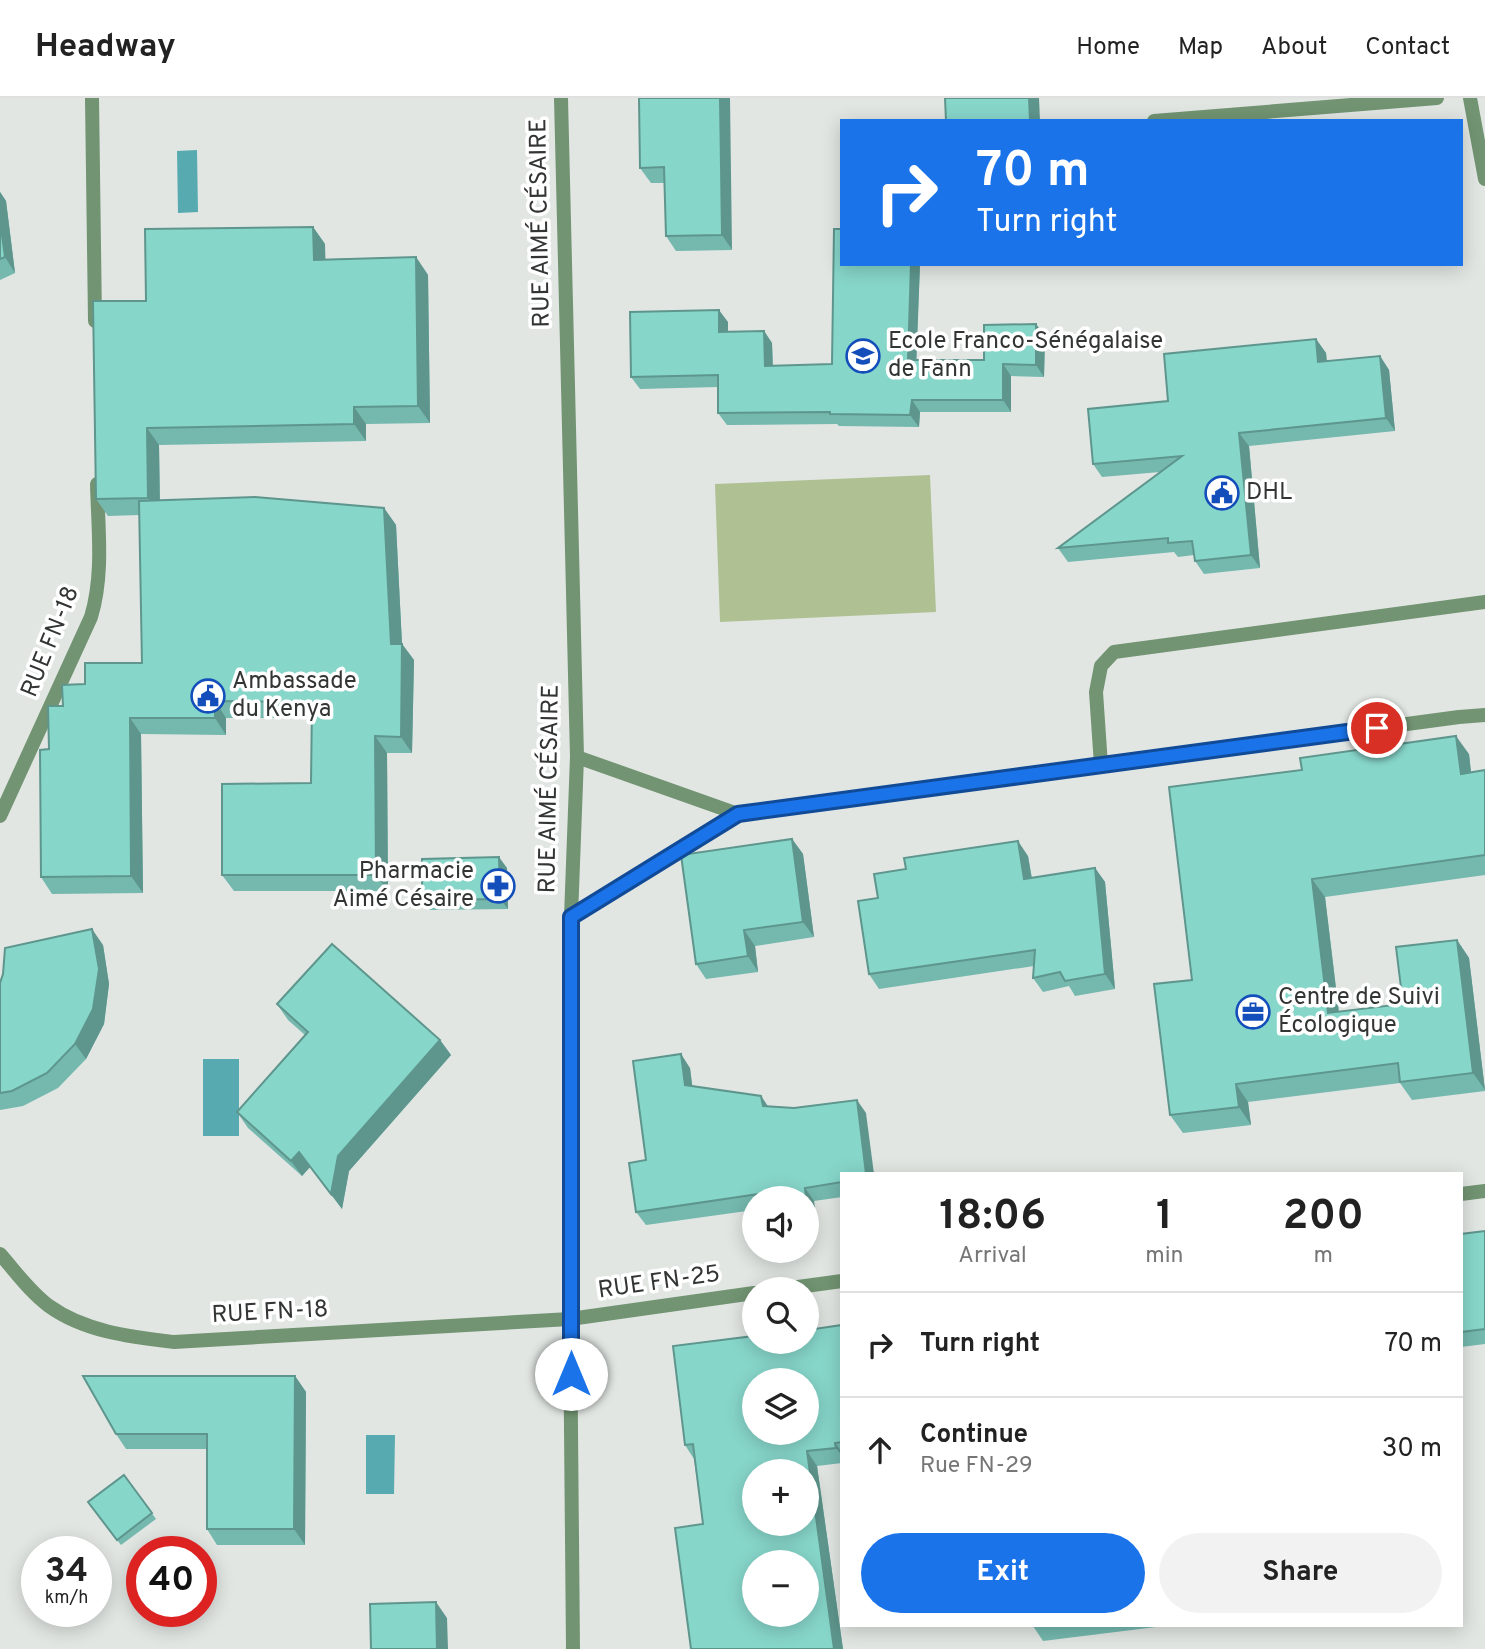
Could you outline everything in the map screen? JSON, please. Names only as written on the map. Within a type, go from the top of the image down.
[{"type":"street","points":[[92,98],[95,334]]},
{"type":"street","name":"RUE AIMÉ CÉSAIRE","points":[[561,98],[576,757],[571,917],[573,1649]]},
{"type":"street","points":[[1179,119],[1437,98]]},
{"type":"street","points":[[1470,98],[1485,179]]},
{"type":"street","name":"RUE FN-18","points":[[0,816],[95,602],[99,585],[97,473]]},
{"type":"street","points":[[1101,765],[1096,692],[1101,666],[1114,652],[1485,602]]},
{"type":"street","points":[[571,917],[738,814],[1485,715]]},
{"type":"street","points":[[576,757],[738,814]]},
{"type":"street","points":[[1463,1194],[1485,1191]]},
{"type":"street","name":"RUE FN-18","points":[[0,1254],[49,1306],[74,1319],[120,1335],[174,1342],[570,1319]]},
{"type":"street","points":[[819,1284],[840,1281]]},
{"type":"street","name":"RUE FN-25","points":[[570,1319],[742,1295]]},
{"type":"green space","points":[[930,475],[936,612],[720,622],[715,484]]},
{"type":"water","points":[[197,150],[198,212],[178,213],[177,151]]},
{"type":"water","points":[[203,1059],[239,1059],[239,1136],[203,1136]]},
{"type":"water","points":[[366,1435],[395,1435],[394,1494],[366,1494]]},
{"type":"building","points":[[639,98],[720,98],[722,235],[666,236],[664,167],[640,168]]},
{"type":"building","points":[[945,98],[1029,98],[1030,119],[946,119]]},
{"type":"building","points":[[0,221],[5,257],[0,259]]},
{"type":"building","points":[[313,227],[314,260],[416,257],[418,406],[354,407],[354,424],[147,428],[148,498],[96,499],[93,301],[146,301],[145,229]]},
{"type":"building","points":[[834,229],[840,229],[840,266],[911,266],[908,360],[984,360],[984,325],[1036,324],[1036,365],[1003,364],[1003,400],[912,400],[910,415],[830,412],[718,413],[718,375],[631,377],[630,312],[719,310],[719,332],[764,331],[765,366],[832,364]]},
{"type":"building","points":[[1316,339],[1318,362],[1380,356],[1386,418],[1239,433],[1251,555],[1195,561],[1192,541],[1168,543],[1168,538],[1058,548],[1182,456],[1093,464],[1088,409],[1168,401],[1164,354]]},
{"type":"building","points":[[255,497],[384,508],[391,644],[402,644],[401,737],[375,736],[376,875],[222,875],[222,784],[311,783],[312,702],[215,701],[215,718],[130,718],[131,876],[41,877],[40,750],[49,749],[48,706],[63,706],[62,685],[85,684],[85,663],[142,663],[139,501]]},
{"type":"building","points":[[1456,736],[1461,774],[1485,770],[1485,855],[1312,879],[1328,1013],[1403,1004],[1396,947],[1457,940],[1473,1073],[1400,1082],[1398,1063],[1236,1084],[1239,1107],[1170,1115],[1154,984],[1192,980],[1169,787],[1302,770],[1300,758]]},
{"type":"building","points":[[792,839],[803,922],[744,930],[748,956],[696,964],[681,855]]},
{"type":"building","points":[[1018,841],[1024,879],[1095,868],[1105,974],[1065,981],[1060,972],[1033,978],[1035,950],[869,974],[858,901],[878,898],[874,874],[906,869],[904,858]]},
{"type":"building","points":[[499,857],[500,899],[422,900],[422,859]]},
{"type":"building","points":[[92,929],[99,969],[93,1009],[75,1044],[47,1073],[12,1091],[0,1093],[0,983],[5,948]]},
{"type":"building","points":[[332,944],[440,1040],[338,1156],[331,1194],[299,1152],[291,1161],[237,1112],[308,1032],[277,1004]]},
{"type":"building","points":[[681,1054],[685,1085],[761,1096],[763,1106],[794,1108],[857,1100],[866,1172],[840,1172],[840,1182],[817,1186],[742,1186],[742,1196],[636,1212],[629,1163],[646,1160],[633,1061]]},
{"type":"building","points":[[1485,1231],[1485,1329],[1463,1332],[1463,1234]]},
{"type":"building","points":[[840,1325],[840,1442],[835,1443],[836,1448],[807,1451],[808,1459],[742,1459],[742,1536],[819,1536],[834,1649],[691,1649],[675,1528],[703,1524],[693,1444],[685,1445],[673,1346],[742,1337],[742,1354],[819,1354],[819,1328]]},
{"type":"building","points":[[83,1376],[295,1376],[294,1529],[207,1529],[207,1434],[116,1434]]},
{"type":"building","points":[[124,1475],[152,1513],[117,1540],[88,1502]]},
{"type":"building","points":[[436,1602],[437,1649],[371,1649],[370,1604]]},
{"type":"place","name":"Ecole Franco-Sénégalaise de Fann","points":[[863,356]]},
{"type":"place","name":"DHL","points":[[1222,493]]},
{"type":"place","name":"Ambassade du Kenya","points":[[208,696]]},
{"type":"place","name":"Pharmacie Aimé Césaire","points":[[498,886]]},
{"type":"place","name":"Centre de Suivi Écologique","points":[[1253,1012]]},
{"type":"route","points":[[571,1374],[571,917],[738,814],[1377,728]]}]
